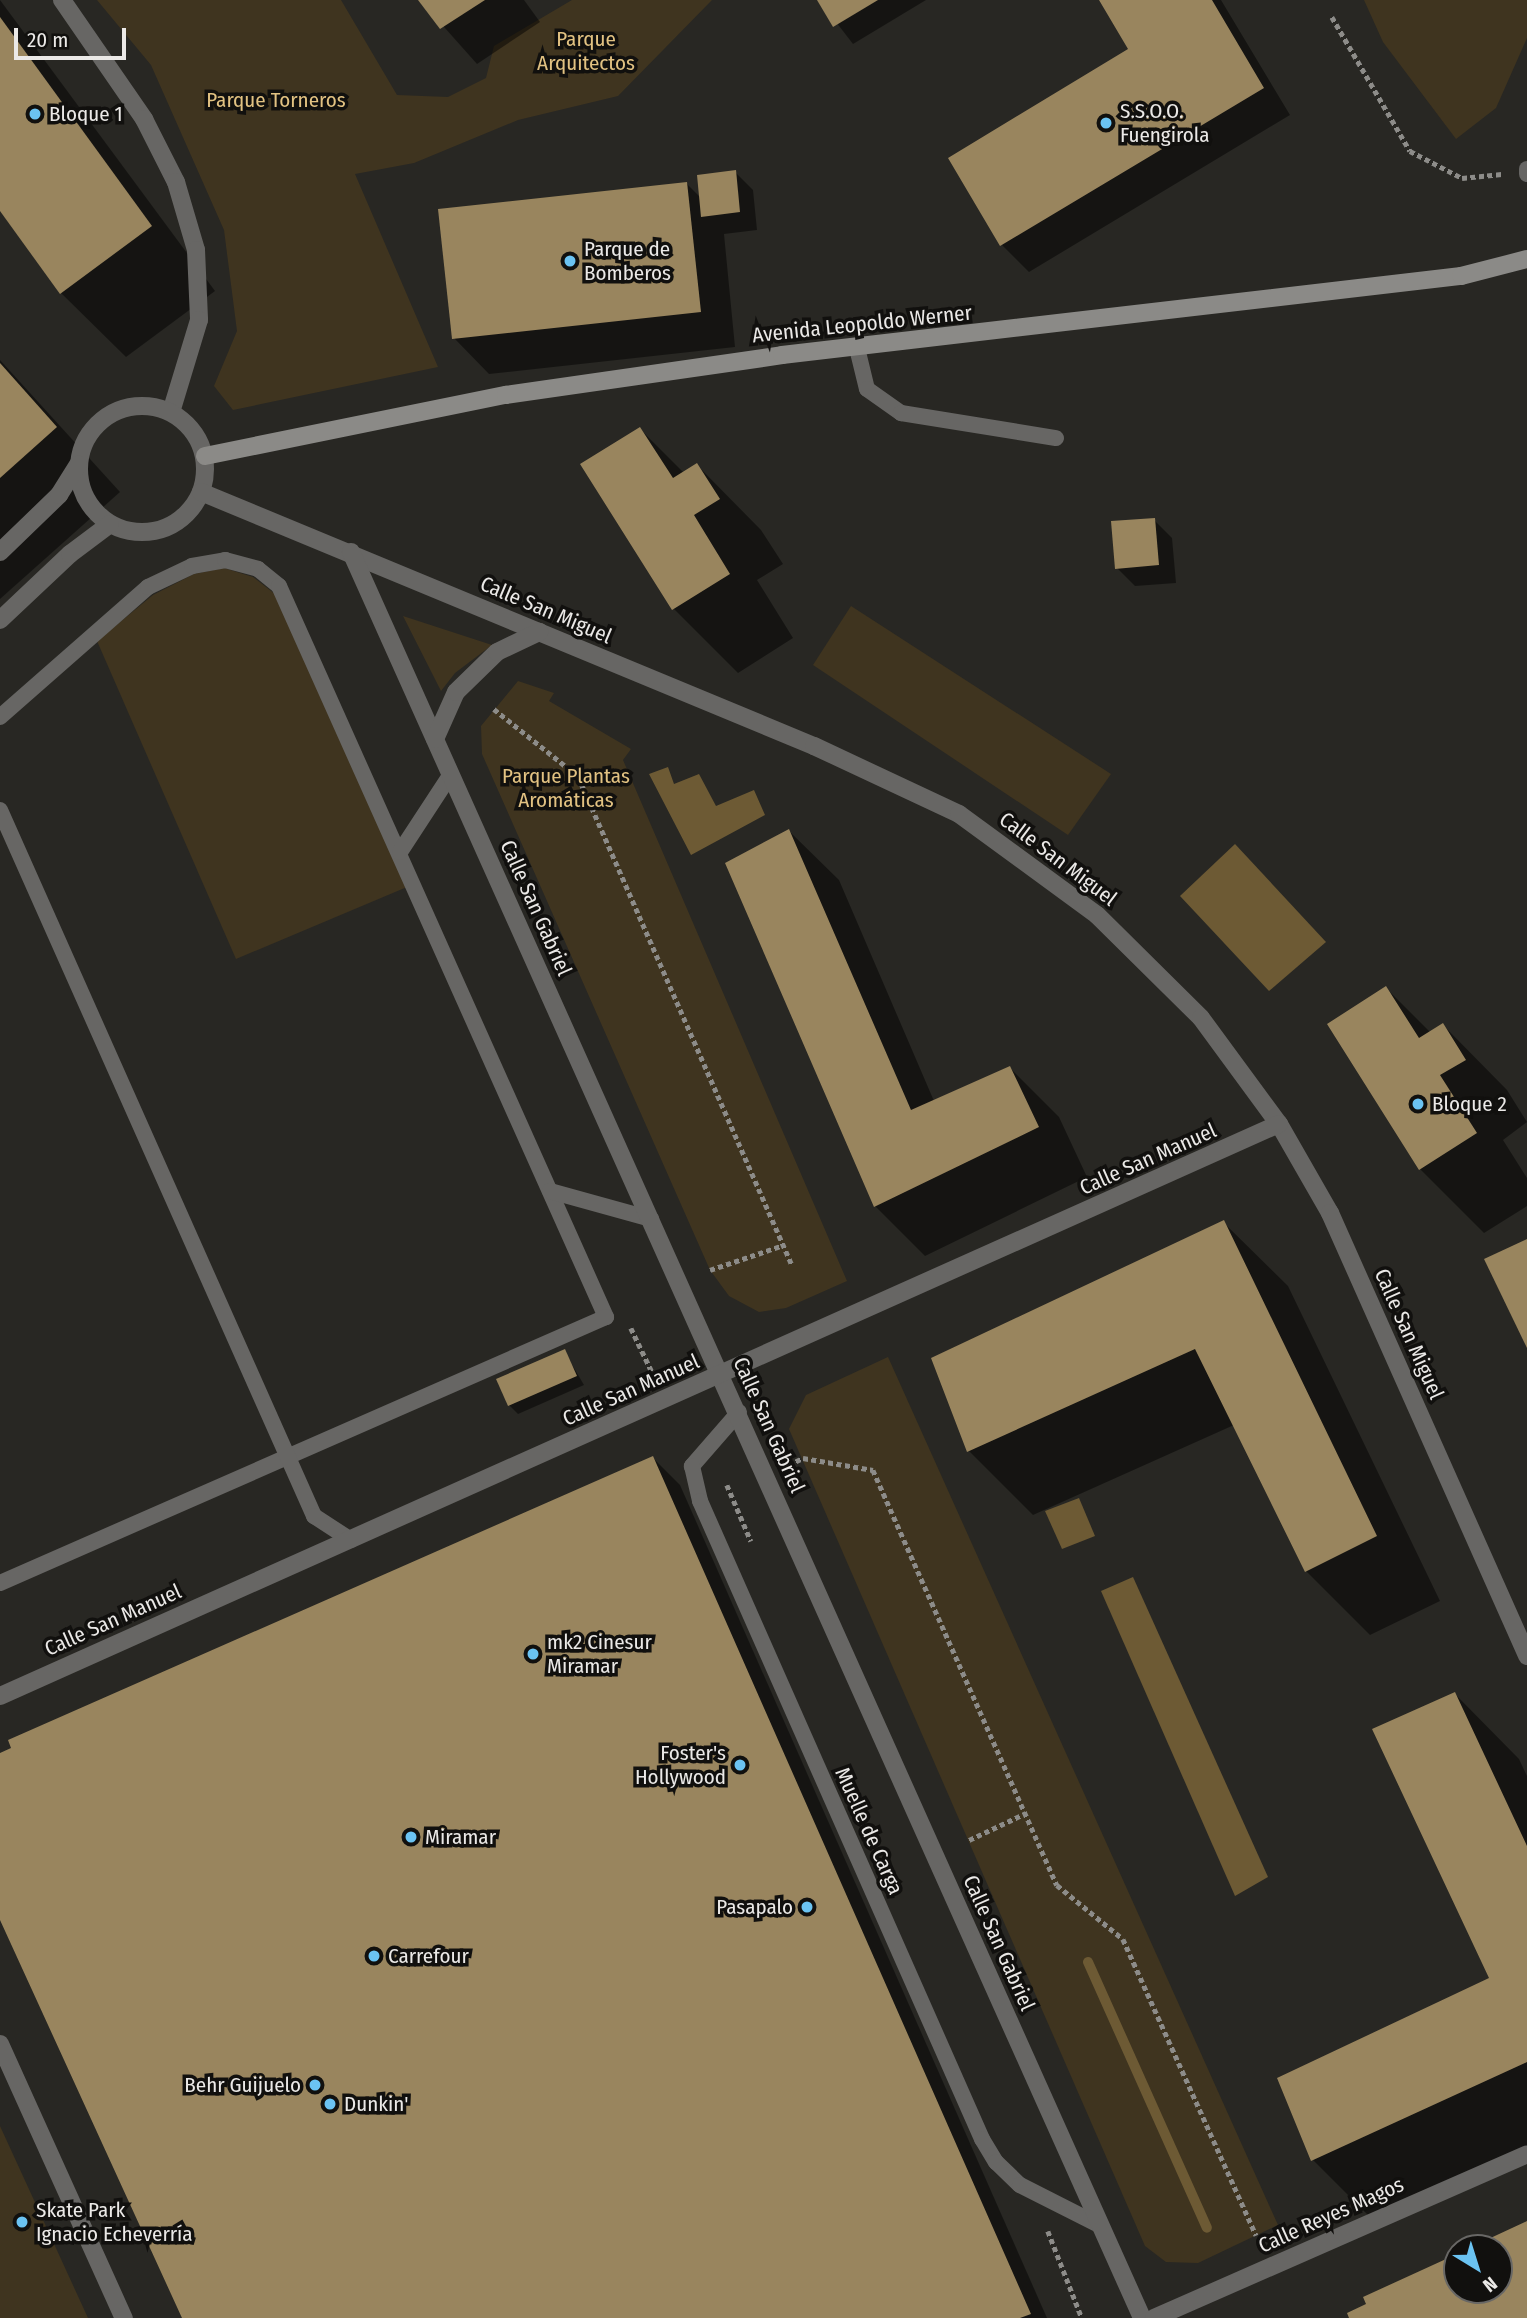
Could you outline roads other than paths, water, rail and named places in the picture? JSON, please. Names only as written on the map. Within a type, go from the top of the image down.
[{"type":"street","points":[[62,0],[144,118],[176,182],[196,250],[200,320],[171,412]]},
{"type":"street","name":"Avenida Leopoldo Werner","points":[[205,456],[506,395],[857,348],[1434,279],[1527,259]]},
{"type":"street","points":[[0,552],[59,495],[78,464],[94,426],[111,413],[151,406],[171,412],[193,430],[205,456],[201,492],[189,511],[162,528],[131,531],[110,524],[85,499],[78,464]]},
{"type":"street","name":"Calle San Miguel","points":[[201,492],[814,746],[959,814],[1097,915],[1151,965],[1201,1018],[1279,1124],[1330,1213],[1527,1656]]},
{"type":"street","points":[[0,620],[70,554],[110,524]]},
{"type":"street","name":"Calle San Gabriel","points":[[351,552],[739,1412],[1142,2318]]},
{"type":"street","points":[[435,739],[456,692],[497,652],[539,632]]},
{"type":"street","name":"Calle San Manuel","points":[[0,1696],[722,1376],[1279,1124]]},
{"type":"street","points":[[0,2044],[124,2318]]},
{"type":"street","name":"Calle Reyes Magos","points":[[1154,2318],[1527,2154]]},
{"type":"lane","points":[[857,348],[867,389],[901,413],[1056,438]]},
{"type":"lane","points":[[0,717],[148,587],[192,566],[225,560],[258,569],[279,586],[606,1317],[285,1455],[0,1583]]},
{"type":"lane","points":[[400,852],[451,774]]},
{"type":"lane","points":[[0,810],[314,1516],[351,1540]]},
{"type":"lane","points":[[550,1191],[651,1219]]},
{"type":"lane","name":"Muelle de Carga","points":[[739,1412],[692,1466],[700,1501],[965,2101],[996,2162],[1020,2185],[1101,2226]]},
{"type":"waterway","points":[[1088,1962],[1207,2228]]},
{"type":"place","name":"Bloque 1","points":[[35,114]]},
{"type":"place","name":"S.S.O.O. Fuengirola","points":[[1106,123]]},
{"type":"place","name":"Parque de Bomberos","points":[[570,261]]},
{"type":"place","name":"Bloque 2","points":[[1418,1104]]},
{"type":"place","name":"mk2 Cinesur Miramar","points":[[533,1654]]},
{"type":"place","name":"Foster's Hollywood","points":[[740,1765]]},
{"type":"place","name":"Miramar","points":[[411,1837]]},
{"type":"place","name":"Pasapalo","points":[[807,1907]]},
{"type":"place","name":"Carrefour","points":[[374,1956]]},
{"type":"place","name":"Behr Guijuelo","points":[[315,2085]]},
{"type":"place","name":"Dunkin'","points":[[330,2104]]},
{"type":"place","name":"Skate Park Ignacio Echeverría","points":[[22,2222]]},
{"type":"park label","name":"Parque Arquitectos","points":[[586,51]]},
{"type":"park label","name":"Parque Torneros","points":[[276,100]]},
{"type":"park label","name":"Parque Plantas Aromáticas","points":[[566,788]]}]
